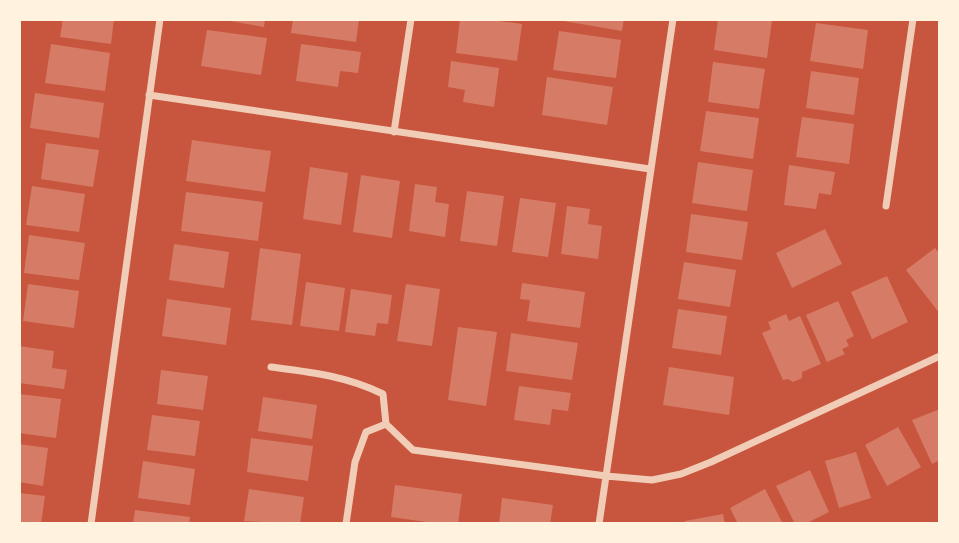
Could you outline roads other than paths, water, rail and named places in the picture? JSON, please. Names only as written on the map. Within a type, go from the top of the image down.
[{"type":"street","points":[[91,524],[160,19]]},
{"type":"street","points":[[394,132],[411,19]]},
{"type":"street","points":[[600,524],[673,19]]},
{"type":"street","points":[[886,206],[913,19]]},
{"type":"street","points":[[149,95],[650,169]]},
{"type":"street","points":[[271,367],[332,375],[360,382],[383,394],[386,424],[413,450],[652,480],[681,474],[712,462],[940,356]]},
{"type":"street","points":[[346,524],[355,462],[366,432],[386,424]]}]
